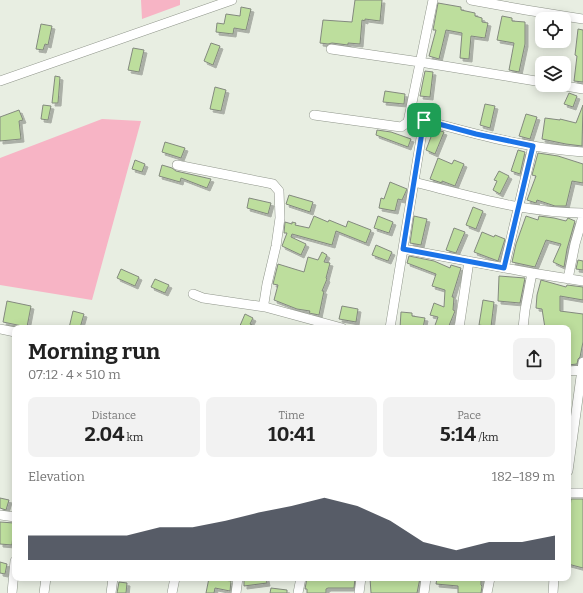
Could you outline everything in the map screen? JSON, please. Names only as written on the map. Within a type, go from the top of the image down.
[{"type":"street","points":[[0,81],[232,0]]},
{"type":"street","points":[[314,115],[401,127],[408,122],[433,0]]},
{"type":"street","points":[[471,0],[583,19]]},
{"type":"street","points":[[331,49],[535,81]]},
{"type":"street","points":[[571,87],[583,89]]},
{"type":"street","points":[[409,116],[476,134],[533,146],[583,152]]},
{"type":"street","points":[[390,325],[424,120]]},
{"type":"street","points":[[504,268],[533,146]]},
{"type":"street","points":[[177,165],[273,184],[279,191],[280,218],[276,246],[267,284],[264,303],[265,307]]},
{"type":"street","points":[[414,182],[519,208],[583,214],[568,279]]},
{"type":"street","points":[[403,249],[583,281]]},
{"type":"street","points":[[459,325],[469,261]]},
{"type":"street","points":[[523,325],[532,273]]},
{"type":"street","points":[[192,294],[203,298],[265,307],[331,325]]},
{"type":"street","points":[[0,329],[12,331]]},
{"type":"street","points":[[571,370],[582,368],[571,448]]},
{"type":"street","points":[[571,493],[583,493]]},
{"type":"street","points":[[0,515],[12,517]]},
{"type":"street","points":[[12,593],[13,581]]},
{"type":"street","points":[[44,593],[46,581]]},
{"type":"street","points":[[111,593],[113,581]]},
{"type":"street","points":[[172,593],[174,581]]},
{"type":"street","points":[[236,593],[238,581]]},
{"type":"street","points":[[298,593],[300,581]]},
{"type":"street","points":[[359,593],[361,581]]},
{"type":"street","points":[[424,593],[426,581]]},
{"type":"street","points":[[487,593],[489,581]]},
{"type":"street","points":[[553,593],[554,581]]},
{"type":"shaded area","points":[[141,0],[180,0],[180,5],[142,19]]},
{"type":"shaded area","points":[[102,119],[141,121],[92,300],[0,285],[0,158]]},
{"type":"building","points":[[355,0],[382,0],[380,21],[362,20],[360,44],[348,43],[348,45],[320,43],[323,20],[352,22]]},
{"type":"building","points":[[438,3],[461,7],[461,10],[475,13],[475,16],[482,18],[482,22],[488,23],[485,38],[471,36],[469,59],[460,58],[462,33],[446,30],[439,59],[429,56],[436,30],[433,30]]},
{"type":"building","points":[[241,7],[251,9],[246,30],[234,28],[233,34],[216,32],[217,23],[224,24],[226,14],[240,16]]},
{"type":"building","points":[[502,16],[512,18],[512,21],[525,22],[525,44],[519,72],[509,70],[514,43],[497,40]]},
{"type":"building","points":[[41,24],[52,26],[48,45],[45,44],[43,50],[36,49]]},
{"type":"building","points":[[578,29],[583,30],[583,82],[574,81]]},
{"type":"building","points":[[211,43],[220,46],[213,65],[204,61]]},
{"type":"building","points":[[133,48],[144,50],[139,72],[128,70]]},
{"type":"building","points":[[425,71],[433,72],[430,97],[420,96]]},
{"type":"building","points":[[55,76],[60,77],[58,103],[52,103]]},
{"type":"building","points":[[215,87],[226,90],[221,111],[210,109]]},
{"type":"building","points":[[385,91],[405,94],[404,104],[383,102]]},
{"type":"building","points":[[569,93],[577,96],[573,107],[564,104]]},
{"type":"building","points":[[485,104],[495,106],[490,128],[480,125]]},
{"type":"building","points":[[43,105],[51,106],[48,120],[41,119]]},
{"type":"building","points":[[583,105],[582,146],[542,139],[545,118],[560,119],[576,123]]},
{"type":"building","points":[[19,110],[23,120],[19,121],[21,139],[0,141],[0,117]]},
{"type":"building","points":[[526,114],[537,117],[530,139],[519,136]]},
{"type":"building","points":[[434,129],[444,132],[435,154],[426,150]]},
{"type":"building","points":[[377,130],[391,132],[411,139],[408,147],[376,135]]},
{"type":"building","points":[[165,142],[185,148],[181,158],[162,152]]},
{"type":"building","points":[[518,150],[525,152],[520,174],[511,171]]},
{"type":"building","points":[[538,153],[558,156],[583,164],[583,183],[572,181],[566,206],[555,206],[537,200],[536,203],[527,200],[536,176],[532,175]]},
{"type":"building","points":[[438,158],[452,164],[454,160],[464,164],[455,186],[442,181],[442,183],[430,179]]},
{"type":"building","points":[[135,160],[145,164],[142,172],[132,169]]},
{"type":"building","points":[[162,165],[176,171],[211,179],[207,188],[181,178],[180,182],[159,176]]},
{"type":"building","points":[[499,171],[509,176],[500,194],[493,190],[497,181],[494,180]]},
{"type":"building","points":[[390,182],[407,189],[402,200],[398,199],[395,211],[379,208],[381,198],[384,199]]},
{"type":"building","points":[[289,195],[313,202],[310,212],[286,204]]},
{"type":"building","points":[[249,198],[271,203],[268,214],[247,208]]},
{"type":"building","points":[[473,207],[483,211],[476,229],[466,225]]},
{"type":"building","points":[[314,216],[346,227],[348,221],[371,230],[366,243],[336,231],[332,245],[292,234],[291,237],[306,244],[301,255],[282,246],[287,233],[284,233],[285,222],[292,224],[292,222],[296,223],[295,225],[309,228]]},
{"type":"building","points":[[378,216],[393,222],[389,233],[374,228]]},
{"type":"building","points":[[414,216],[427,219],[421,245],[410,243]]},
{"type":"building","points":[[526,216],[538,220],[539,216],[566,221],[568,218],[575,221],[567,249],[564,267],[553,262],[561,244],[546,240],[535,267],[512,262],[516,244]]},
{"type":"building","points":[[454,228],[465,232],[456,253],[446,250]]},
{"type":"building","points":[[482,232],[494,237],[495,235],[505,239],[498,261],[474,252]]},
{"type":"building","points":[[376,245],[392,252],[388,261],[372,255]]},
{"type":"building","points":[[322,252],[327,255],[324,262],[330,263],[327,279],[322,291],[324,291],[319,315],[309,313],[310,311],[297,309],[274,300],[278,285],[273,284],[278,264],[304,272],[308,257],[318,260]]},
{"type":"building","points":[[409,256],[434,261],[450,268],[451,265],[461,268],[452,297],[454,297],[453,310],[455,311],[449,325],[435,325],[438,317],[430,315],[434,303],[444,307],[445,290],[432,286],[436,274],[407,263]]},
{"type":"building","points":[[578,260],[583,261],[583,270],[576,269]]},
{"type":"building","points":[[121,269],[139,277],[135,286],[117,278]]},
{"type":"building","points":[[499,276],[525,278],[520,303],[498,301]]},
{"type":"building","points":[[155,279],[169,285],[165,293],[151,287]]},
{"type":"building","points":[[541,280],[566,287],[567,285],[583,287],[583,300],[560,296],[560,311],[583,314],[583,342],[577,364],[571,365],[571,325],[545,325],[542,309],[536,308],[537,295]]},
{"type":"building","points":[[483,300],[494,302],[491,325],[479,325]]},
{"type":"building","points":[[7,301],[31,306],[27,325],[17,325],[3,322]]},
{"type":"building","points":[[342,306],[358,309],[356,322],[339,319]]},
{"type":"building","points":[[73,311],[84,314],[81,325],[70,325]]},
{"type":"building","points":[[401,312],[412,313],[412,316],[425,318],[424,325],[400,325]]},
{"type":"building","points":[[245,314],[253,318],[250,324],[252,325],[240,325]]},
{"type":"building","points":[[0,498],[9,500],[6,510],[0,508]]},
{"type":"building","points":[[571,499],[583,499],[583,568],[571,565]]},
{"type":"building","points":[[0,522],[12,523],[12,545],[0,544]]},
{"type":"building","points":[[0,562],[7,564],[5,574],[0,573]]},
{"type":"building","points":[[208,581],[231,581],[230,591],[215,588],[214,593],[206,593]]},
{"type":"building","points":[[244,581],[267,581],[267,583],[244,586]]},
{"type":"building","points":[[306,581],[355,581],[354,588],[328,588],[326,589],[326,593],[307,593],[307,589],[305,589]]},
{"type":"building","points":[[370,581],[419,581],[417,593],[371,593]]},
{"type":"building","points":[[436,581],[481,581],[482,586],[481,593],[458,593],[458,586],[436,584]]},
{"type":"building","points":[[119,582],[127,583],[126,593],[117,593]]},
{"type":"building","points":[[271,588],[287,590],[287,593],[270,593]]},
{"type":"route","points":[[424,120],[476,134],[533,146],[504,268],[403,249],[424,120]]}]
